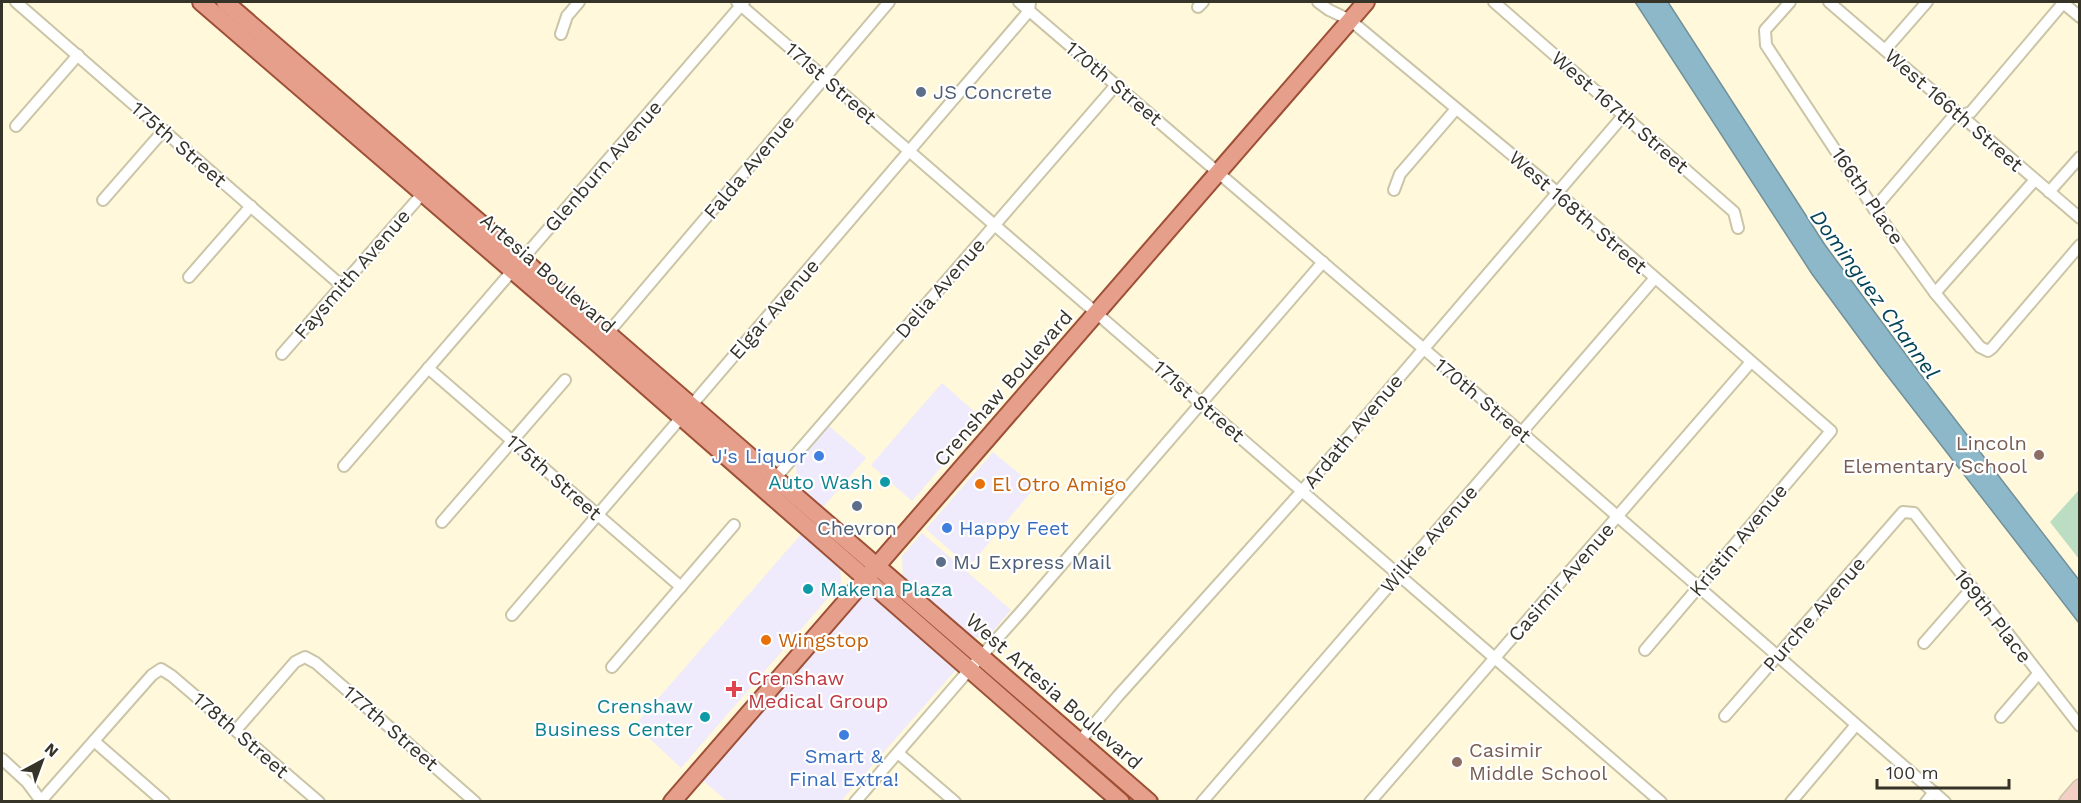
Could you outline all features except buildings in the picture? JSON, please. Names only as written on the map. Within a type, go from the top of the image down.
[{"type":"main road","name":"Artesia Boulevard","points":[[201,2],[423,193],[608,333],[686,412]]},
{"type":"main road","name":"Artesia Boulevard","points":[[225,2],[518,266],[686,412],[770,484],[876,566]]},
{"type":"main road","name":"Crenshaw Boulevard","points":[[672,801],[1366,2]]},
{"type":"main road","name":"Artesia Boulevard","points":[[770,484],[865,579]]},
{"type":"main road","name":"West Artesia Boulevard","points":[[876,566],[1149,801]]},
{"type":"main road","name":"West Artesia Boulevard","points":[[865,579],[1121,801]]},
{"type":"main road","points":[[2067,801],[2079,787]]},
{"type":"street","name":"175th Street","points":[[16,2],[342,285]]},
{"type":"street","points":[[561,34],[567,16],[579,2]]},
{"type":"street","name":"Falda Avenue","points":[[608,333],[889,2]]},
{"type":"street","name":"170th Street","points":[[1018,2],[1030,6],[1116,85],[1522,433],[1945,801]]},
{"type":"street","name":"West 168th Street","points":[[1318,2],[1350,20],[1558,193],[1831,431]]},
{"type":"street","name":"West 167th Street","points":[[1494,2],[1734,212],[1738,228]]},
{"type":"street","name":"166th Place","points":[[1790,2],[1765,30],[1766,45],[1874,209],[1935,293],[1980,347],[1988,351],[2017,320],[2079,244]]},
{"type":"street","name":"West 166th Street","points":[[1829,2],[2079,218]]},
{"type":"street","points":[[1885,50],[1927,2]]},
{"type":"street","points":[[1874,209],[1951,119],[1971,112],[2064,2],[2079,17]]},
{"type":"street","name":"Glenburn Avenue","points":[[344,466],[518,266],[741,3]]},
{"type":"street","name":"171st Street","points":[[741,3],[1661,801]]},
{"type":"street","name":"Elgar Avenue","points":[[512,615],[1030,6]]},
{"type":"street","points":[[16,126],[78,55]]},
{"type":"street","name":"Delia Avenue","points":[[770,484],[1116,85]]},
{"type":"street","points":[[1394,190],[1400,174],[1456,109]]},
{"type":"street","name":"Ardath Avenue","points":[[1079,742],[1302,491],[1623,116]]},
{"type":"street","points":[[103,200],[164,130]]},
{"type":"street","points":[[2049,192],[2079,157]]},
{"type":"street","points":[[1935,293],[2034,181]]},
{"type":"street","name":"Faysmith Avenue","points":[[282,354],[423,193]]},
{"type":"street","points":[[189,277],[251,206]]},
{"type":"street","points":[[855,801],[1202,405],[1323,262]]},
{"type":"street","name":"Wilkie Avenue","points":[[1203,801],[1655,278]]},
{"type":"street","name":"Casimir Avenue","points":[[1370,801],[1751,362]]},
{"type":"street","name":"175th Street","points":[[428,368],[681,587]]},
{"type":"street","points":[[442,522],[565,381]]},
{"type":"street","name":"Kristin Avenue","points":[[1645,650],[1831,431]]},
{"type":"street","name":"169th Place","points":[[1903,512],[1914,513],[2079,726]]},
{"type":"street","name":"Purche Avenue","points":[[1725,716],[1903,512]]},
{"type":"street","points":[[612,667],[735,525]]},
{"type":"street","points":[[1924,643],[1972,588]]},
{"type":"street","name":"177th Street","points":[[236,730],[295,662],[304,657],[316,663],[476,801]]},
{"type":"street","name":"178th Street","points":[[94,741],[152,675],[161,669],[319,801]]},
{"type":"street","points":[[2001,717],[2038,674]]},
{"type":"street","points":[[1791,801],[1856,725]]},
{"type":"street","points":[[2,759],[27,782],[41,801],[94,741],[164,801]]},
{"type":"street","points":[[898,753],[955,801]]},
{"type":"street","points":[[1926,801],[1934,792]]},
{"type":"shaded area","points":[[942,383],[983,419],[912,501],[871,465]]},
{"type":"shaded area","points":[[829,426],[866,458],[822,508],[797,486],[796,464]]},
{"type":"shaded area","points":[[993,452],[1035,487],[969,567],[926,529]]},
{"type":"shaded area","points":[[803,532],[840,566],[841,583],[681,768],[635,725]]},
{"type":"shaded area","points":[[922,533],[1011,610],[988,637],[971,638],[903,579],[902,556]]},
{"type":"shaded area","points":[[868,585],[960,665],[841,801],[727,801],[700,778]]},
{"type":"green space","points":[[2079,490],[2079,559],[2050,522]]},
{"type":"water","points":[[1635,2],[1668,2],[1825,245],[1930,387],[2079,580],[2079,623],[1879,365],[1812,274]]},
{"type":"place","name":"JS Concrete","points":[[921,92]]},
{"type":"place","name":"Lincoln Elementary School","points":[[2039,455]]},
{"type":"place","name":"J's Liquor","points":[[819,456]]},
{"type":"place","name":"Auto Wash","points":[[885,482]]},
{"type":"place","name":"El Otro Amigo","points":[[980,484]]},
{"type":"place","name":"Chevron","points":[[857,506]]},
{"type":"place","name":"Happy Feet","points":[[947,528]]},
{"type":"place","name":"MJ Express Mail","points":[[941,562]]},
{"type":"place","name":"Makena Plaza","points":[[808,589]]},
{"type":"place","name":"Wingstop","points":[[766,640]]},
{"type":"place","name":"Crenshaw Medical Group","points":[[734,689]]},
{"type":"place","name":"Crenshaw Business Center","points":[[705,717]]},
{"type":"place","name":"Smart & Final Extra!","points":[[844,735]]},
{"type":"place","name":"Casimir Middle School","points":[[1457,762]]},
{"type":"water label","name":"Dominguez Channel","points":[[1875,294]]}]
